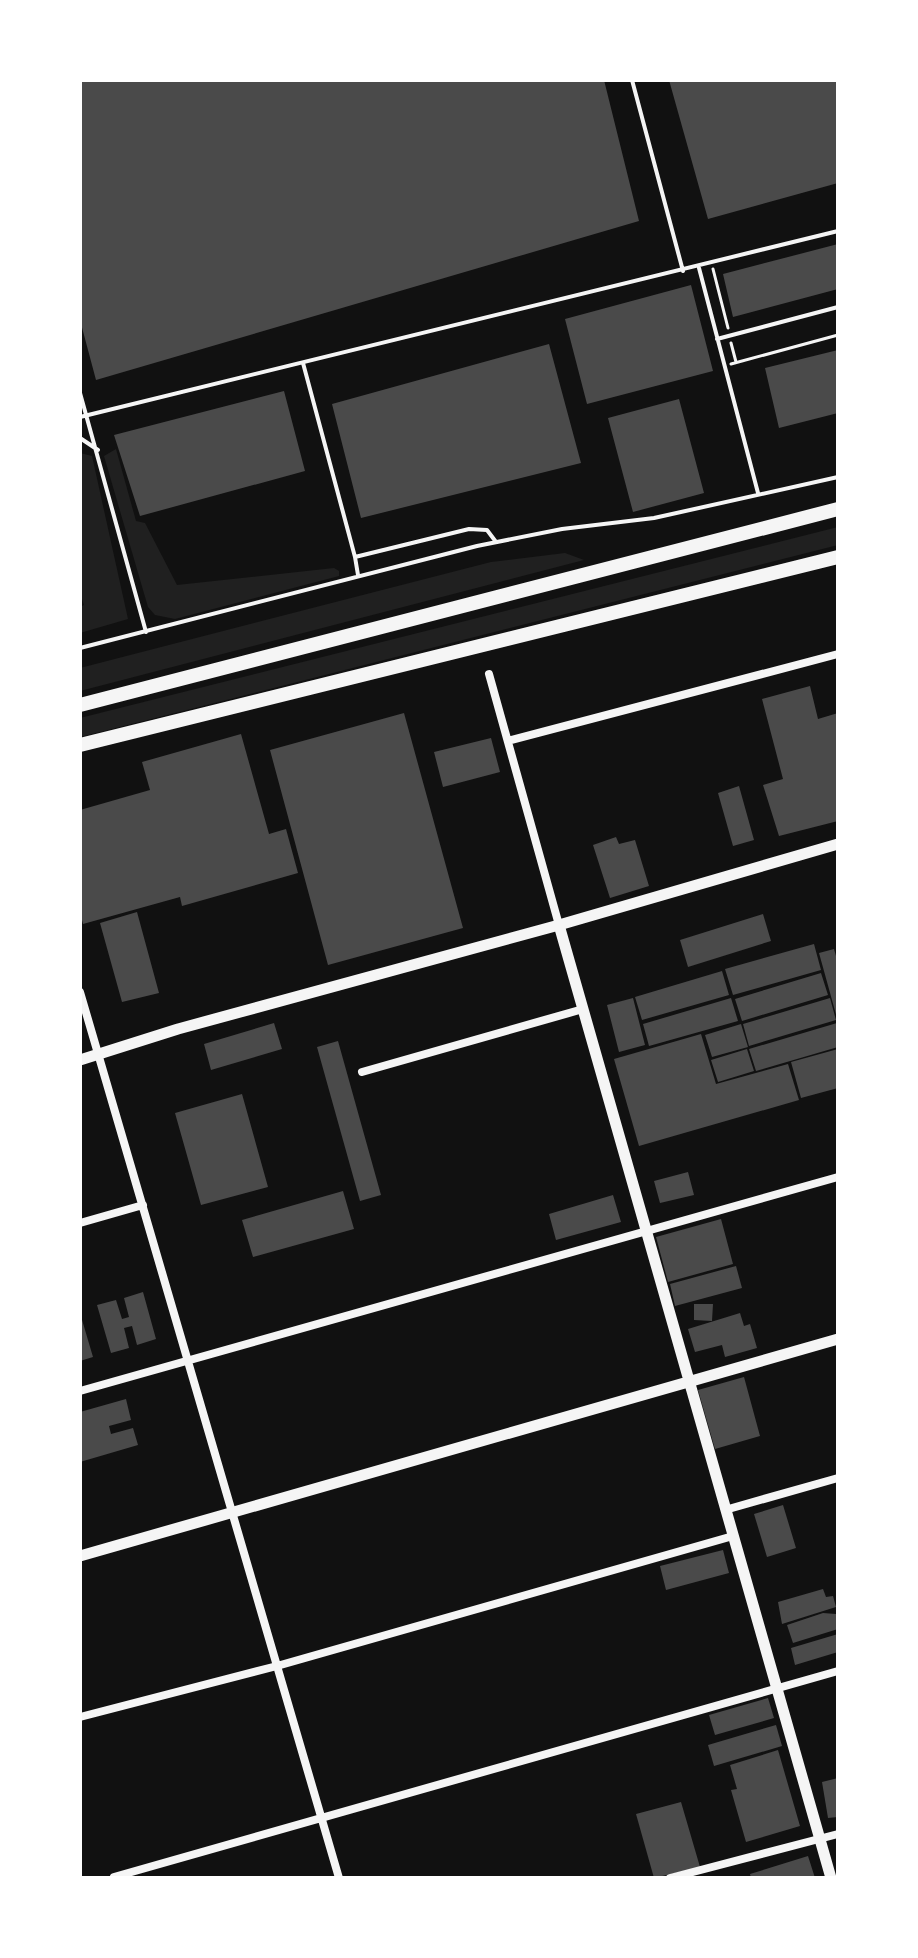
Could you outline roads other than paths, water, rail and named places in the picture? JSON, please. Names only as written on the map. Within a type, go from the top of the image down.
[{"type":"main road","points":[[80,705],[838,509]]},
{"type":"main road","points":[[80,745],[838,557]]},
{"type":"street","points":[[508,741],[838,654]]},
{"type":"street","points":[[489,674],[687,1382],[831,1878]]},
{"type":"street","points":[[80,1060],[178,1029],[559,925],[838,844]]},
{"type":"street","points":[[80,992],[235,1512],[339,1878]]},
{"type":"street","points":[[362,1072],[583,1009]]},
{"type":"street","points":[[80,1391],[838,1177]]},
{"type":"street","points":[[80,1223],[143,1205]]},
{"type":"street","points":[[80,1556],[838,1339]]},
{"type":"street","points":[[725,1510],[838,1478]]},
{"type":"street","points":[[80,1717],[277,1666],[733,1536]]},
{"type":"street","points":[[114,1877],[838,1671]]},
{"type":"street","points":[[670,1878],[838,1834]]},
{"type":"lane","points":[[632,80],[683,271]]},
{"type":"lane","points":[[83,416],[699,268],[838,231]]},
{"type":"lane","points":[[699,268],[758,493]]},
{"type":"lane","points":[[717,339],[838,307]]},
{"type":"lane","points":[[303,363],[358,575]]},
{"type":"lane","points":[[80,393],[83,416],[99,451],[146,632]]},
{"type":"lane","points":[[80,438],[99,451]]},
{"type":"lane","points":[[80,648],[496,542],[562,529],[654,518],[838,477]]},
{"type":"lane","points":[[355,557],[469,529],[487,530],[496,542]]}]
